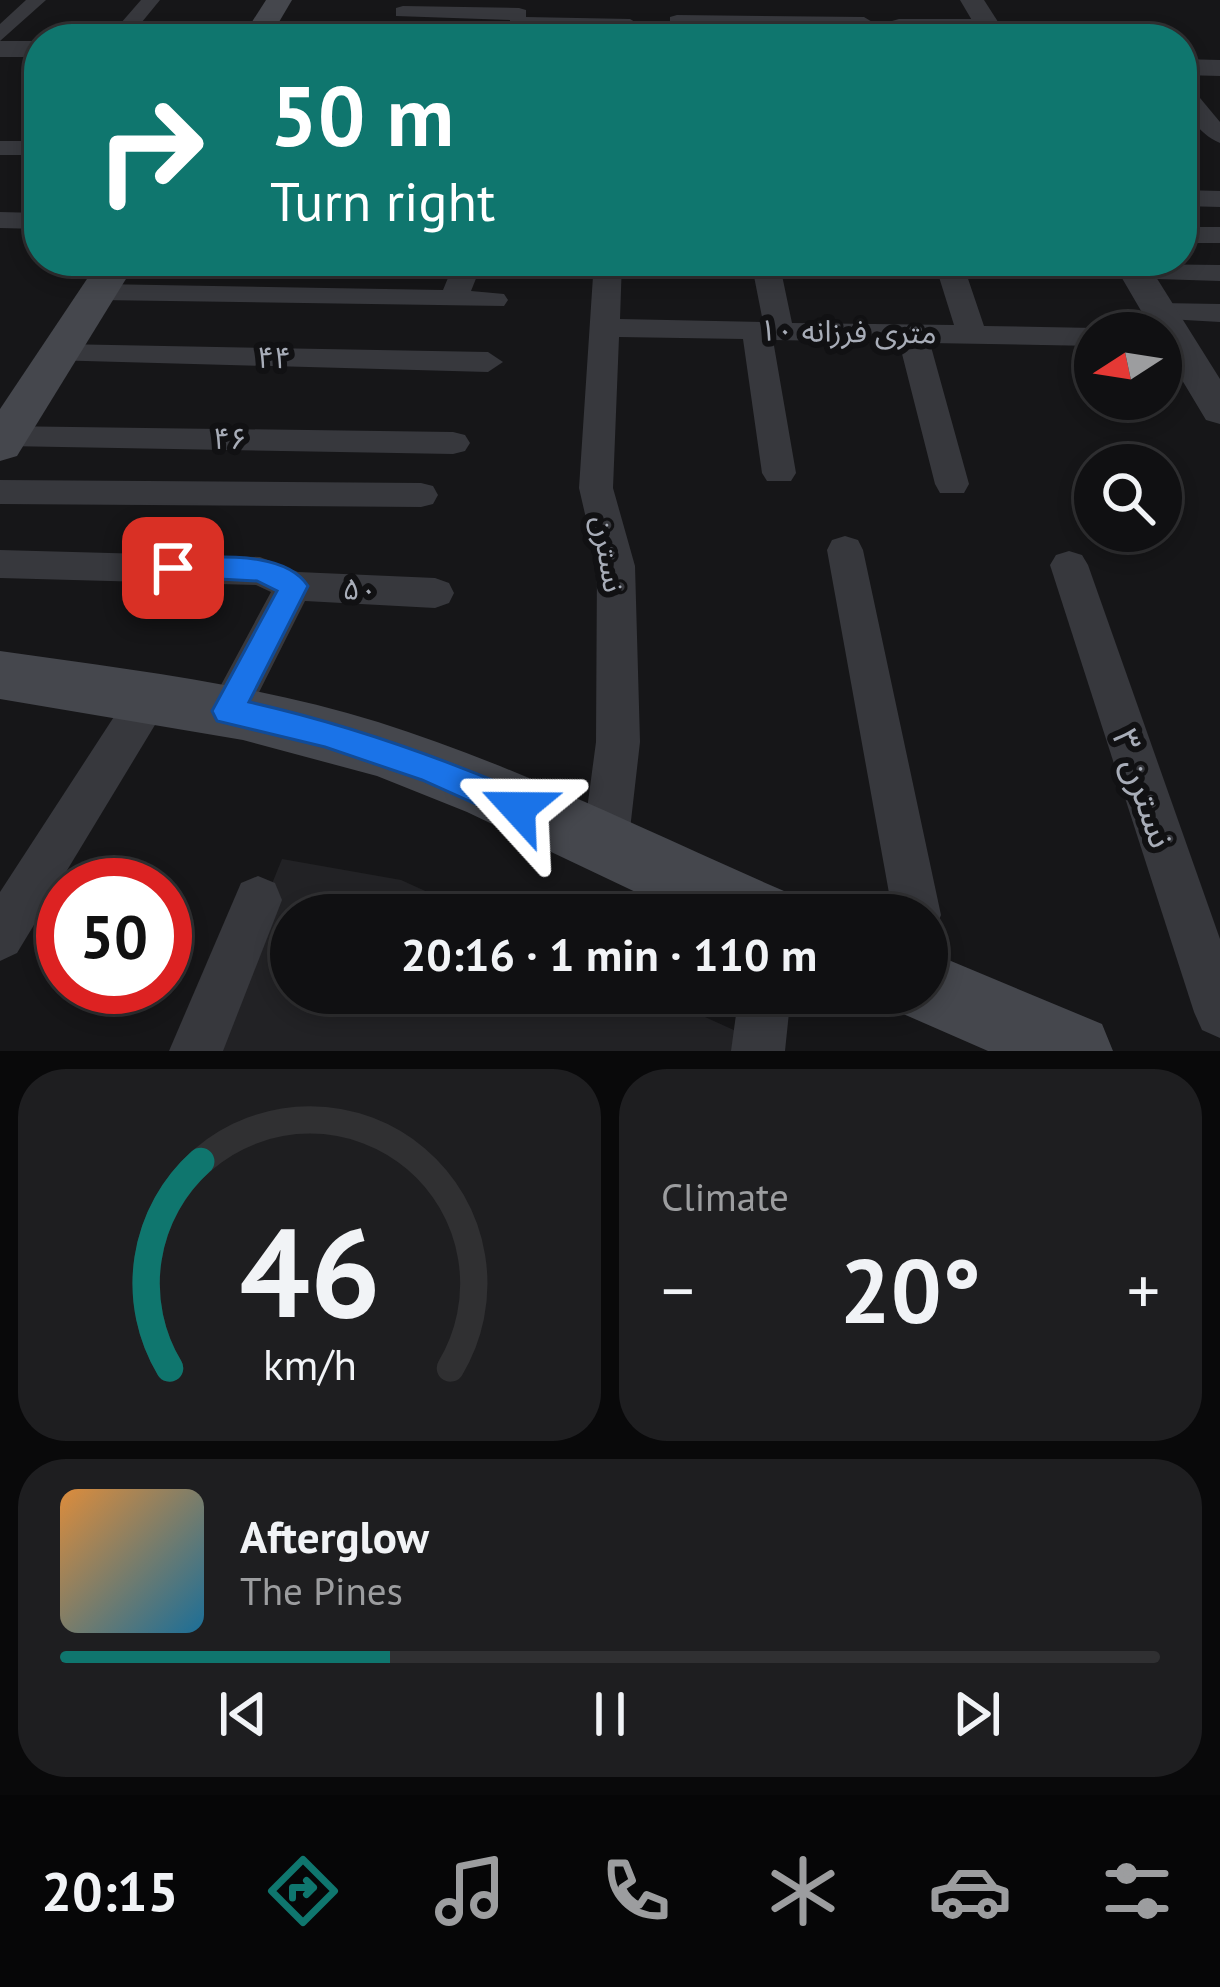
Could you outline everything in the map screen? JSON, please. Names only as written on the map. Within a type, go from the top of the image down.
[{"type":"main road","points":[[5,431],[109,277]]},
{"type":"main road","points":[[0,675],[228,711],[325,733],[430,768],[712,894]]},
{"type":"main road","points":[[948,991],[1075,1051]]},
{"type":"street","points":[[0,35],[37,0]]},
{"type":"street","points":[[130,24],[152,0]]},
{"type":"street","points":[[674,10],[864,23]]},
{"type":"street","points":[[404,12],[606,24]]},
{"type":"street","points":[[1197,109],[1220,136]]},
{"type":"street","points":[[299,296],[304,276]]},
{"type":"street","points":[[454,299],[463,276]]},
{"type":"street","name":"نسترن","points":[[605,847],[619,742],[616,566],[596,488],[607,276]]},
{"type":"street","points":[[766,276],[779,473]]},
{"type":"street","points":[[953,276],[972,334]]},
{"type":"street","points":[[1138,276],[1157,312]]},
{"type":"street","points":[[109,277],[299,296],[494,300]]},
{"type":"street","points":[[1182,325],[1220,313]]},
{"type":"street","name":"۱۰ متری فرزانه","points":[[602,328],[1074,336]]},
{"type":"street","points":[[912,333],[952,484]]},
{"type":"street","name":"۴۴","points":[[60,353],[488,362]]},
{"type":"street","points":[[1182,354],[1220,412]]},
{"type":"street","name":"۴۶","points":[[5,431],[453,443]]},
{"type":"street","points":[[0,492],[421,495]]},
{"type":"street","points":[[845,550],[912,894]]},
{"type":"street","name":"۵۰","points":[[0,563],[260,571],[294,586],[435,593]]},
{"type":"street","name":"نسترن ۳","points":[[1069,565],[1220,1012]]},
{"type":"street","points":[[228,711],[294,586]]},
{"type":"street","points":[[0,936],[149,698]]},
{"type":"street","points":[[196,1051],[258,900]]},
{"type":"street","points":[[758,1051],[762,1014]]},
{"type":"shaded area","points":[[282,859],[401,880],[432,894],[270,894],[270,1014],[698,1014],[747,1036],[746,1051],[204,1051]]},
{"type":"route","points":[[173,568],[260,571],[294,586],[228,711],[325,733],[430,768],[518,808]]}]
